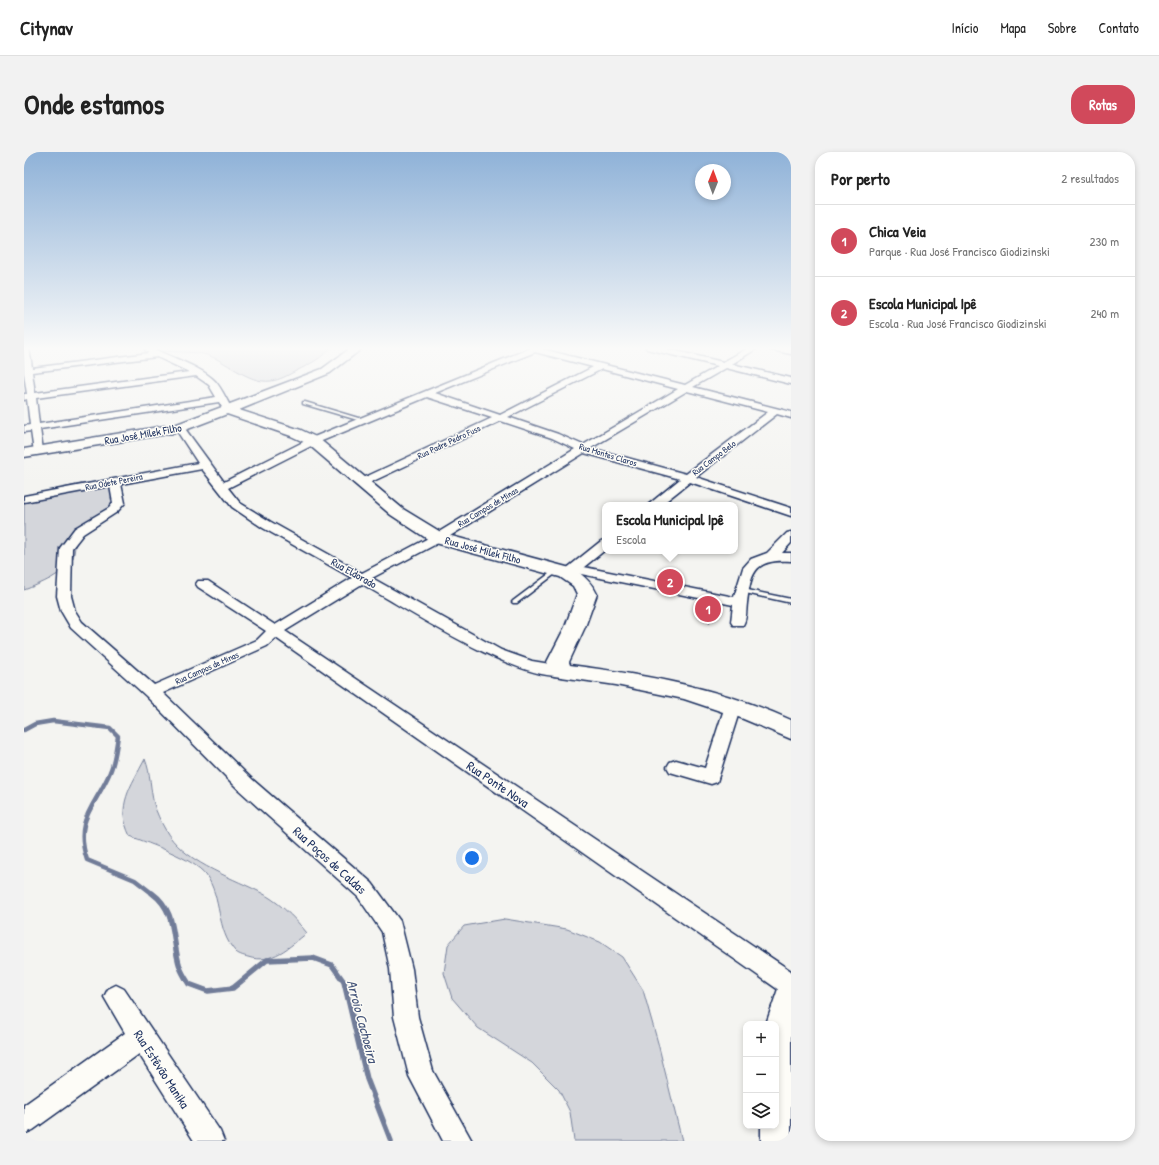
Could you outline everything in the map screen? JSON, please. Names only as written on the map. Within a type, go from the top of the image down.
[{"type":"street","points":[[38,450],[36,427],[28,397],[55,393]]},
{"type":"street","points":[[218,393],[225,404]]},
{"type":"street","points":[[24,429],[225,404],[258,393]]},
{"type":"street","name":"Rua Padre Pedro Fuss","points":[[363,482],[500,418],[548,393]]},
{"type":"street","name":"Rua Campos de Minas","points":[[152,692],[262,643],[275,631],[362,578],[438,538],[677,393]]},
{"type":"street","points":[[706,393],[791,415]]},
{"type":"street","points":[[221,486],[296,451],[313,440],[426,394]]},
{"type":"street","name":"Rua Montes Claros","points":[[426,394],[555,436],[583,449],[687,478],[791,512]]},
{"type":"street","name":"Rua José Milek Filho","points":[[24,453],[180,428],[225,404],[313,440],[397,512],[438,538],[566,571],[584,587]]},
{"type":"street","name":"Rua Campo Belo","points":[[658,502],[775,411]]},
{"type":"street","name":"Rua Eldorado","points":[[180,428],[205,465],[236,505],[267,525],[496,653],[529,666],[562,671]]},
{"type":"street","name":"Rua Odete Pereira","points":[[24,499],[205,465]]},
{"type":"street","name":"Rua Poços de Caldas","points":[[115,482],[119,503],[113,510],[79,531],[66,548],[64,596],[68,611],[76,625],[152,692],[246,785],[365,890],[392,928],[401,969],[406,1016],[422,1076],[458,1141]]},
{"type":"street","points":[[772,556],[791,536]]},
{"type":"street","points":[[566,571],[602,546]]},
{"type":"street","points":[[738,622],[741,597],[748,571],[756,562],[772,556],[791,557]]},
{"type":"street","points":[[566,571],[741,597]]},
{"type":"street","points":[[621,580],[605,580],[584,587],[587,594],[575,627],[558,662],[562,671],[656,686],[733,706],[774,721],[789,730]]},
{"type":"street","name":"Rua Ponte Nova","points":[[203,584],[275,631],[791,985]]},
{"type":"street","points":[[676,767],[711,778],[733,706]]},
{"type":"street","name":"Rua Estêvão Manika","points":[[116,997],[210,1141]]},
{"type":"street","points":[[780,1141],[779,1046],[784,1014],[791,998]]},
{"type":"street","points":[[24,1122],[141,1037]]},
{"type":"lane","points":[[304,403],[363,420]]},
{"type":"lane","points":[[515,602],[566,571]]},
{"type":"lane","points":[[741,597],[791,601]]},
{"type":"shaded area","points":[[108,481],[113,488],[117,504],[96,520],[86,530],[76,544],[73,558],[64,569],[51,578],[24,590],[24,497],[80,484]]},
{"type":"shaded area","points":[[696,602],[715,605],[716,613],[709,623]]},
{"type":"shaded area","points":[[145,759],[155,807],[159,817],[163,826],[182,850],[194,859],[272,899],[291,915],[307,933],[280,953],[273,956],[257,959],[241,955],[236,952],[229,943],[225,933],[215,893],[206,875],[182,857],[130,836],[124,815],[124,806],[130,787]]},
{"type":"shaded area","points":[[505,919],[567,929],[600,942],[622,957],[643,990],[658,1043],[682,1141],[574,1141],[570,1112],[559,1090],[532,1063],[478,1028],[452,998],[444,973],[448,945],[464,926]]},
{"type":"waterway","name":"Arroio Cachoeira","points":[[24,730],[35,724],[53,721],[110,728],[118,736],[112,768],[84,823],[83,846],[87,860],[135,880],[153,894]]},
{"type":"waterway","name":"Arroio Cachoeira","points":[[153,894],[166,909],[170,918],[177,957],[183,974],[189,984],[208,991],[233,988],[267,960],[313,958],[332,965],[344,982],[367,1079],[391,1141]]},
{"type":"place","name":"Escola Municipal Ipê","points":[[670,582]]},
{"type":"place","name":"Chica Veia","points":[[708,609]]}]
